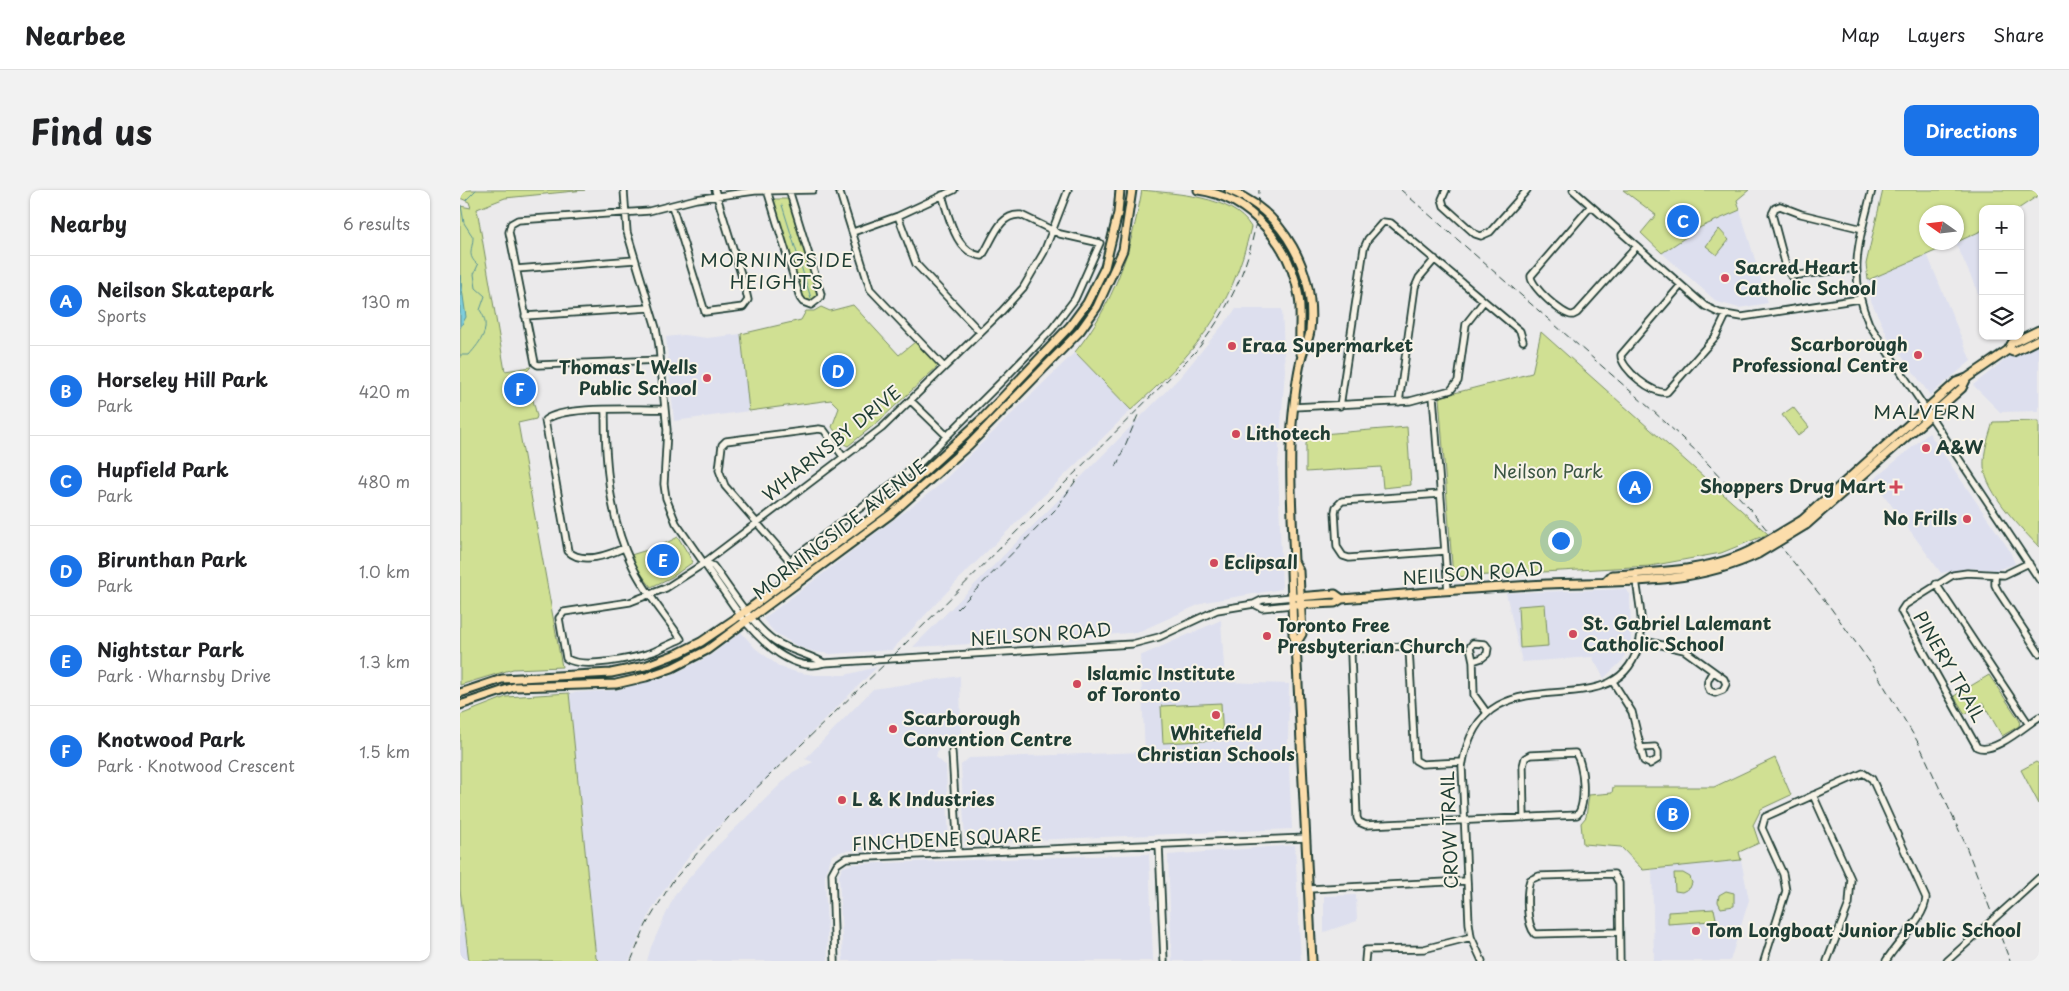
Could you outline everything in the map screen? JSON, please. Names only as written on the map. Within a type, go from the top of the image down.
[{"type":"main road","name":"MORNINGSIDE AVENUE","points":[[460,705],[514,687],[616,684],[646,677],[707,650],[746,623],[885,508],[960,442],[1022,380],[1070,326],[1087,302],[1107,260],[1118,213],[1120,190]]},
{"type":"main road","name":"MORNINGSIDE AVENUE","points":[[460,693],[502,679],[611,673],[644,666],[680,653],[701,642],[891,514],[968,446],[1080,331],[1097,307],[1123,250],[1132,190]]},
{"type":"main road","points":[[1198,190],[1230,200],[1270,230],[1285,253],[1299,296],[1301,357],[1294,407],[1290,469],[1294,561],[1292,570],[1292,606],[1293,634],[1296,644],[1312,961]]},
{"type":"main road","points":[[1229,190],[1246,197],[1263,208],[1280,227],[1297,254],[1306,284],[1310,308],[1310,334],[1301,357]]},
{"type":"main road","points":[[1087,302],[1097,307]]},
{"type":"main road","name":"NEILSON ROAD","points":[[1292,606],[1335,603],[1342,599],[1448,591],[1606,581],[1611,584],[1636,582],[1702,574],[1725,568],[1804,522],[1927,413],[1956,382],[1967,378],[2008,350],[2012,343],[2039,330]]},
{"type":"main road","name":"NEILSON ROAD","points":[[2008,350],[2013,352],[2039,339]]},
{"type":"main road","name":"NEILSON ROAD","points":[[1606,581],[1612,575],[1695,567],[1756,551]]},
{"type":"main road","points":[[1294,561],[1299,571],[1302,634],[1296,644]]},
{"type":"main road","name":"NEILSON ROAD","points":[[1292,597],[1335,594],[1342,599]]},
{"type":"street","points":[[624,190],[627,232],[656,328],[667,430],[664,484],[666,498],[676,523],[705,562]]},
{"type":"street","points":[[767,190],[800,298],[803,302],[812,305],[820,298],[821,294],[790,191]]},
{"type":"street","points":[[660,360],[538,365],[533,359],[509,232],[511,224],[518,220],[626,213],[672,206],[716,193],[813,190]]},
{"type":"street","points":[[839,190],[870,289],[944,367]]},
{"type":"street","points":[[852,232],[898,216],[954,190]]},
{"type":"street","name":"WHARNSBY DRIVE","points":[[651,594],[681,639],[653,652],[615,661],[575,664],[566,658],[559,618],[564,612],[610,607],[651,594],[677,582],[844,458],[882,428],[911,401],[1023,288],[1040,261],[1068,190]]},
{"type":"street","points":[[1446,190],[1442,199],[1444,206],[1475,234],[1481,236],[1490,232],[1527,190]]},
{"type":"street","points":[[1573,190],[1705,306],[1726,316],[1742,317],[1860,299]]},
{"type":"street","points":[[1872,190],[1862,229],[1856,268],[1860,299],[1869,324],[2039,579]]},
{"type":"street","points":[[672,206],[704,312],[743,307],[748,300],[745,287],[716,193]]},
{"type":"street","points":[[844,458],[824,430],[726,441],[722,445],[719,470],[725,486],[790,561],[920,463],[1052,329],[1075,299],[1100,243],[1052,231],[1021,215],[1009,216],[1001,223],[982,256],[976,256],[958,238],[942,195]]},
{"type":"street","points":[[1591,206],[1531,276],[1533,285],[1565,314],[1573,315],[1577,312],[1637,246]]},
{"type":"street","points":[[1856,268],[1791,276],[1787,270],[1771,215],[1775,208],[1780,206],[1862,229]]},
{"type":"street","points":[[898,216],[916,264],[980,332]]},
{"type":"street","points":[[1340,406],[1364,248],[1368,238],[1384,222],[1391,223],[1520,331],[1523,341]]},
{"type":"street","points":[[1399,402],[1415,287],[1419,278],[1434,259]]},
{"type":"street","points":[[516,269],[635,260]]},
{"type":"street","points":[[1681,285],[1621,354],[1624,366],[1653,391],[1661,394],[1667,392],[1716,336],[1726,316]]},
{"type":"street","points":[[1294,407],[1399,402],[1433,396],[1455,387],[1466,324],[1484,301]]},
{"type":"street","points":[[525,316],[650,308]]},
{"type":"street","points":[[1433,396],[1448,591]]},
{"type":"street","points":[[911,401],[947,436]]},
{"type":"street","points":[[624,548],[602,556],[578,558],[568,551],[545,420],[553,414],[665,408]]},
{"type":"street","points":[[605,410],[611,499],[624,548],[632,566],[651,594]]},
{"type":"street","points":[[1440,494],[1342,501],[1336,507],[1335,512],[1337,547],[1343,556],[1350,558],[1445,551]]},
{"type":"street","name":"NEILSON ROAD","points":[[705,562],[713,566],[752,618],[773,640],[795,652],[824,663]]},
{"type":"street","name":"NEILSON ROAD","points":[[705,562],[708,570],[746,623],[772,649],[792,660],[814,667],[824,663],[1132,644],[1159,637],[1217,610],[1254,604],[1262,600],[1292,597]]},
{"type":"street","name":"PINERY TRAIL","points":[[2029,563],[2011,573],[1995,576],[1958,574],[1936,584],[1905,605],[1900,611],[1951,698],[1977,747],[1984,749],[1996,745],[2039,717]]},
{"type":"street","name":"CROW TRAIL","points":[[1482,961],[1471,937],[1466,881],[1463,762],[1470,736],[1488,713],[1504,702],[1521,696],[1587,691],[1613,682],[1632,662],[1640,640],[1641,624],[1636,573]]},
{"type":"street","points":[[1995,576],[1995,585],[1998,591],[2039,653]]},
{"type":"street","points":[[1936,584],[2028,723]]},
{"type":"street","name":"NEILSON ROAD","points":[[1254,604],[1262,608],[1292,606]]},
{"type":"street","points":[[1640,640],[1684,650],[1698,658],[1713,672]]},
{"type":"street","points":[[1463,762],[1422,764],[1415,760],[1409,648],[1405,646],[1354,649],[1351,655],[1357,814],[1359,822],[1366,825],[1464,821],[1524,818],[1577,815],[1583,802],[1581,761],[1575,753],[1530,755],[1525,758],[1524,818]]},
{"type":"street","points":[[1473,661],[1474,694],[1488,713]]},
{"type":"street","points":[[1613,682],[1632,712],[1640,748]]},
{"type":"street","points":[[952,752],[958,853]]},
{"type":"street","points":[[1764,961],[1786,891],[1783,874],[1762,828],[1763,820],[1767,815],[1863,773],[1869,775],[1925,894],[1924,911],[1901,938],[1886,961]]},
{"type":"street","points":[[1813,795],[1851,879],[1849,904],[1828,961]]},
{"type":"street","name":"FINCHDENE SQUARE","points":[[835,961],[832,873],[837,864],[846,858],[1306,838]]},
{"type":"street","points":[[1159,844],[1164,961]]},
{"type":"street","points":[[1619,932],[1535,934],[1530,926],[1528,889],[1530,880],[1539,876],[1614,874],[1619,883],[1620,961]]},
{"type":"street","points":[[1947,961],[2039,878]]},
{"type":"street","points":[[1308,889],[1466,881]]},
{"type":"street","points":[[1365,961],[1366,950],[1424,949],[1471,937]]},
{"type":"shaded area","name":"Sacred Heart Catholic School","points":[[1740,210],[1768,303],[1739,308],[1717,302],[1662,253],[1701,227]]},
{"type":"shaded area","points":[[1979,232],[1979,295],[1959,250],[1964,250],[1964,239]]},
{"type":"shaded area","points":[[1927,254],[1971,361],[1930,395],[1888,337],[1871,301],[1868,280]]},
{"type":"shaded area","points":[[1236,309],[1282,309],[1285,371],[1278,464],[1282,589],[1205,602],[1138,632],[1057,640],[913,647],[1181,376]]},
{"type":"shaded area","name":"Thomas L Wells Public School","points":[[741,334],[749,411],[674,421],[666,337],[684,335],[707,338]]},
{"type":"shaded area","points":[[2039,342],[2039,411],[2000,412],[1973,385],[2015,352]]},
{"type":"shaded area","points":[[1075,352],[1131,410],[963,575],[892,650],[831,654],[815,652],[797,646],[774,632],[763,619],[937,487]]},
{"type":"shaded area","points":[[1929,433],[2010,551],[2015,564],[1996,570],[1968,568],[1941,573],[1873,480]]},
{"type":"shaded area","name":"St. Gabriel Lalemant Catholic School","points":[[1625,589],[1630,594],[1631,641],[1623,660],[1604,678],[1592,657],[1522,662],[1506,593]]},
{"type":"shaded area","points":[[1221,620],[1225,682],[1289,684],[1288,747],[1292,829],[965,843],[961,765],[969,758],[1145,752],[1140,656]]},
{"type":"shaded area","points":[[741,632],[755,648],[780,667],[796,672],[814,675],[845,675],[877,667],[691,854],[651,911],[629,961],[599,961],[596,958],[569,693],[617,690],[668,677],[710,656]]},
{"type":"shaded area","points":[[960,676],[961,737],[952,735],[940,742],[936,757],[946,766],[949,845],[843,851],[832,855],[825,876],[828,961],[647,961],[651,947],[675,894],[717,846],[793,772],[813,762],[805,759],[873,689]]},
{"type":"shaded area","points":[[1295,845],[1301,961],[1172,961],[1168,855]]},
{"type":"shaded area","points":[[1149,854],[1153,961],[843,961],[839,875],[843,867],[852,864]]},
{"type":"shaded area","name":"Tom Longboat Junior Public School","points":[[1741,860],[1749,900],[1730,961],[1654,961],[1652,867]]},
{"type":"shaded area","points":[[460,890],[469,961],[460,961]]},
{"type":"shaded area","points":[[1356,895],[1357,921],[1324,932],[1324,896]]},
{"type":"green space","points":[[460,190],[585,190],[505,198],[477,209],[505,371],[531,367],[526,372],[537,416],[536,419],[518,423],[562,667],[513,669],[460,685],[460,206],[471,208],[469,202],[460,198]]},
{"type":"green space","points":[[1142,190],[1186,195],[1217,202],[1231,208],[1242,216],[1251,227],[1243,257],[1233,283],[1208,329],[1174,369],[1131,410],[1075,352],[1089,334],[1100,315],[1119,276],[1138,213]]},
{"type":"green space","points":[[1623,190],[1749,190],[1737,200],[1740,210],[1701,227],[1662,253],[1641,233],[1656,215]]},
{"type":"green space","points":[[1883,190],[2039,190],[2039,195],[2024,205],[1979,205],[1979,232],[1964,239],[1964,205],[1919,205],[1919,250],[1938,250],[1868,280],[1866,264]]},
{"type":"green space","points":[[789,199],[818,291],[815,301],[809,303],[803,299],[772,200]]},
{"type":"green space","points":[[1719,229],[1729,240],[1717,255],[1706,246]]},
{"type":"green space","points":[[853,305],[899,355],[915,342],[938,366],[879,421],[848,446],[844,444],[832,427],[839,408],[831,400],[749,411],[741,334],[801,320],[806,311],[814,311],[821,307],[830,311]]},
{"type":"green space","name":"Neilson Park","points":[[1541,332],[1768,534],[1721,553],[1650,566],[1453,577],[1439,397],[1532,373]]},
{"type":"green space","points":[[1793,407],[1809,427],[1798,436],[1782,415]]},
{"type":"green space","points":[[2039,421],[2039,547],[2006,510],[1991,488],[1986,477],[1984,456],[1993,422]]},
{"type":"green space","points":[[1407,427],[1411,485],[1383,488],[1381,467],[1306,472],[1306,444],[1310,435]]},
{"type":"green space","points":[[678,537],[693,562],[672,577],[651,587],[634,564],[631,555],[660,546]]},
{"type":"green space","points":[[1545,604],[1548,646],[1520,648],[1518,606]]},
{"type":"green space","points":[[1989,675],[2020,721],[2019,726],[2002,736],[1983,703],[1965,714],[1954,696]]},
{"type":"green space","points":[[569,693],[596,958],[599,961],[469,961],[460,890],[460,715],[506,697]]},
{"type":"green space","points":[[1221,703],[1223,740],[1163,743],[1161,706]]},
{"type":"green space","points":[[1775,758],[1791,795],[1761,809],[1753,825],[1759,843],[1739,852],[1741,860],[1643,870],[1621,847],[1583,844],[1581,823],[1586,817],[1589,795],[1612,793],[1613,787],[1714,787]]},
{"type":"green space","points":[[2036,762],[2039,764],[2039,804],[2021,770]]},
{"type":"green space","points":[[1674,873],[1683,873],[1690,877],[1692,883],[1690,888],[1682,892],[1675,891]]},
{"type":"green space","points":[[1726,891],[1734,893],[1734,906],[1721,908],[1718,902],[1719,895]]},
{"type":"green space","points":[[1714,909],[1717,923],[1712,924],[1712,921],[1668,924],[1668,912]]},
{"type":"water","points":[[460,275],[466,317],[460,328]]},
{"type":"waterway","points":[[466,200],[476,190]]},
{"type":"waterway","points":[[460,355],[469,355],[484,334],[485,328],[480,310],[485,296],[476,288],[474,274],[478,265],[471,255],[473,237],[464,223],[461,205]]},
{"type":"waterway","points":[[782,205],[811,298]]},
{"type":"railway","points":[[631,961],[646,925],[672,882],[742,802],[889,660],[1197,350],[1222,314],[1241,275],[1254,234],[1259,190]]},
{"type":"railway","points":[[1401,190],[1652,410],[1697,452],[1750,509],[1830,607],[1869,661],[1919,744],[1964,841],[2010,961]]},
{"type":"railway","points":[[1116,467],[1138,415]]},
{"type":"railway","points":[[957,609],[1056,509],[1079,476]]},
{"type":"place","name":"Hupfield Park","points":[[1683,221]]},
{"type":"place","name":"Sacred Heart Catholic School","points":[[1725,278]]},
{"type":"place","name":"Eraa Supermarket","points":[[1232,346]]},
{"type":"place","name":"Scarborough Professional Centre","points":[[1918,355]]},
{"type":"place","name":"Birunthan Park","points":[[838,371]]},
{"type":"place","name":"Thomas L Wells Public School","points":[[707,378]]},
{"type":"place","name":"Knotwood Park","points":[[520,389]]},
{"type":"place","name":"Lithotech","points":[[1236,434]]},
{"type":"place","name":"A&W","points":[[1926,448]]},
{"type":"place","name":"Neilson Skatepark","points":[[1635,487]]},
{"type":"place","name":"Shoppers Drug Mart","points":[[1896,487]]},
{"type":"place","name":"No Frills","points":[[1967,519]]},
{"type":"place","name":"Nightstar Park","points":[[663,560]]},
{"type":"place","name":"Eclipsall","points":[[1214,563]]},
{"type":"place","name":"St. Gabriel Lalemant Catholic School","points":[[1573,634]]},
{"type":"place","name":"Toronto Free Presbyterian Church","points":[[1267,636]]},
{"type":"place","name":"Islamic Institute of Toronto","points":[[1077,684]]},
{"type":"place","name":"Whitefield Christian Schools","points":[[1216,715]]},
{"type":"place","name":"Scarborough Convention Centre","points":[[893,729]]},
{"type":"place","name":"L & K Industries","points":[[842,800]]},
{"type":"place","name":"Horseley Hill Park","points":[[1673,814]]},
{"type":"place","name":"Tom Longboat Junior Public School","points":[[1696,931]]},
{"type":"district","name":"MORNINGSIDE HEIGHTS","points":[[777,271]]},
{"type":"district","name":"MALVERN","points":[[1925,412]]}]
